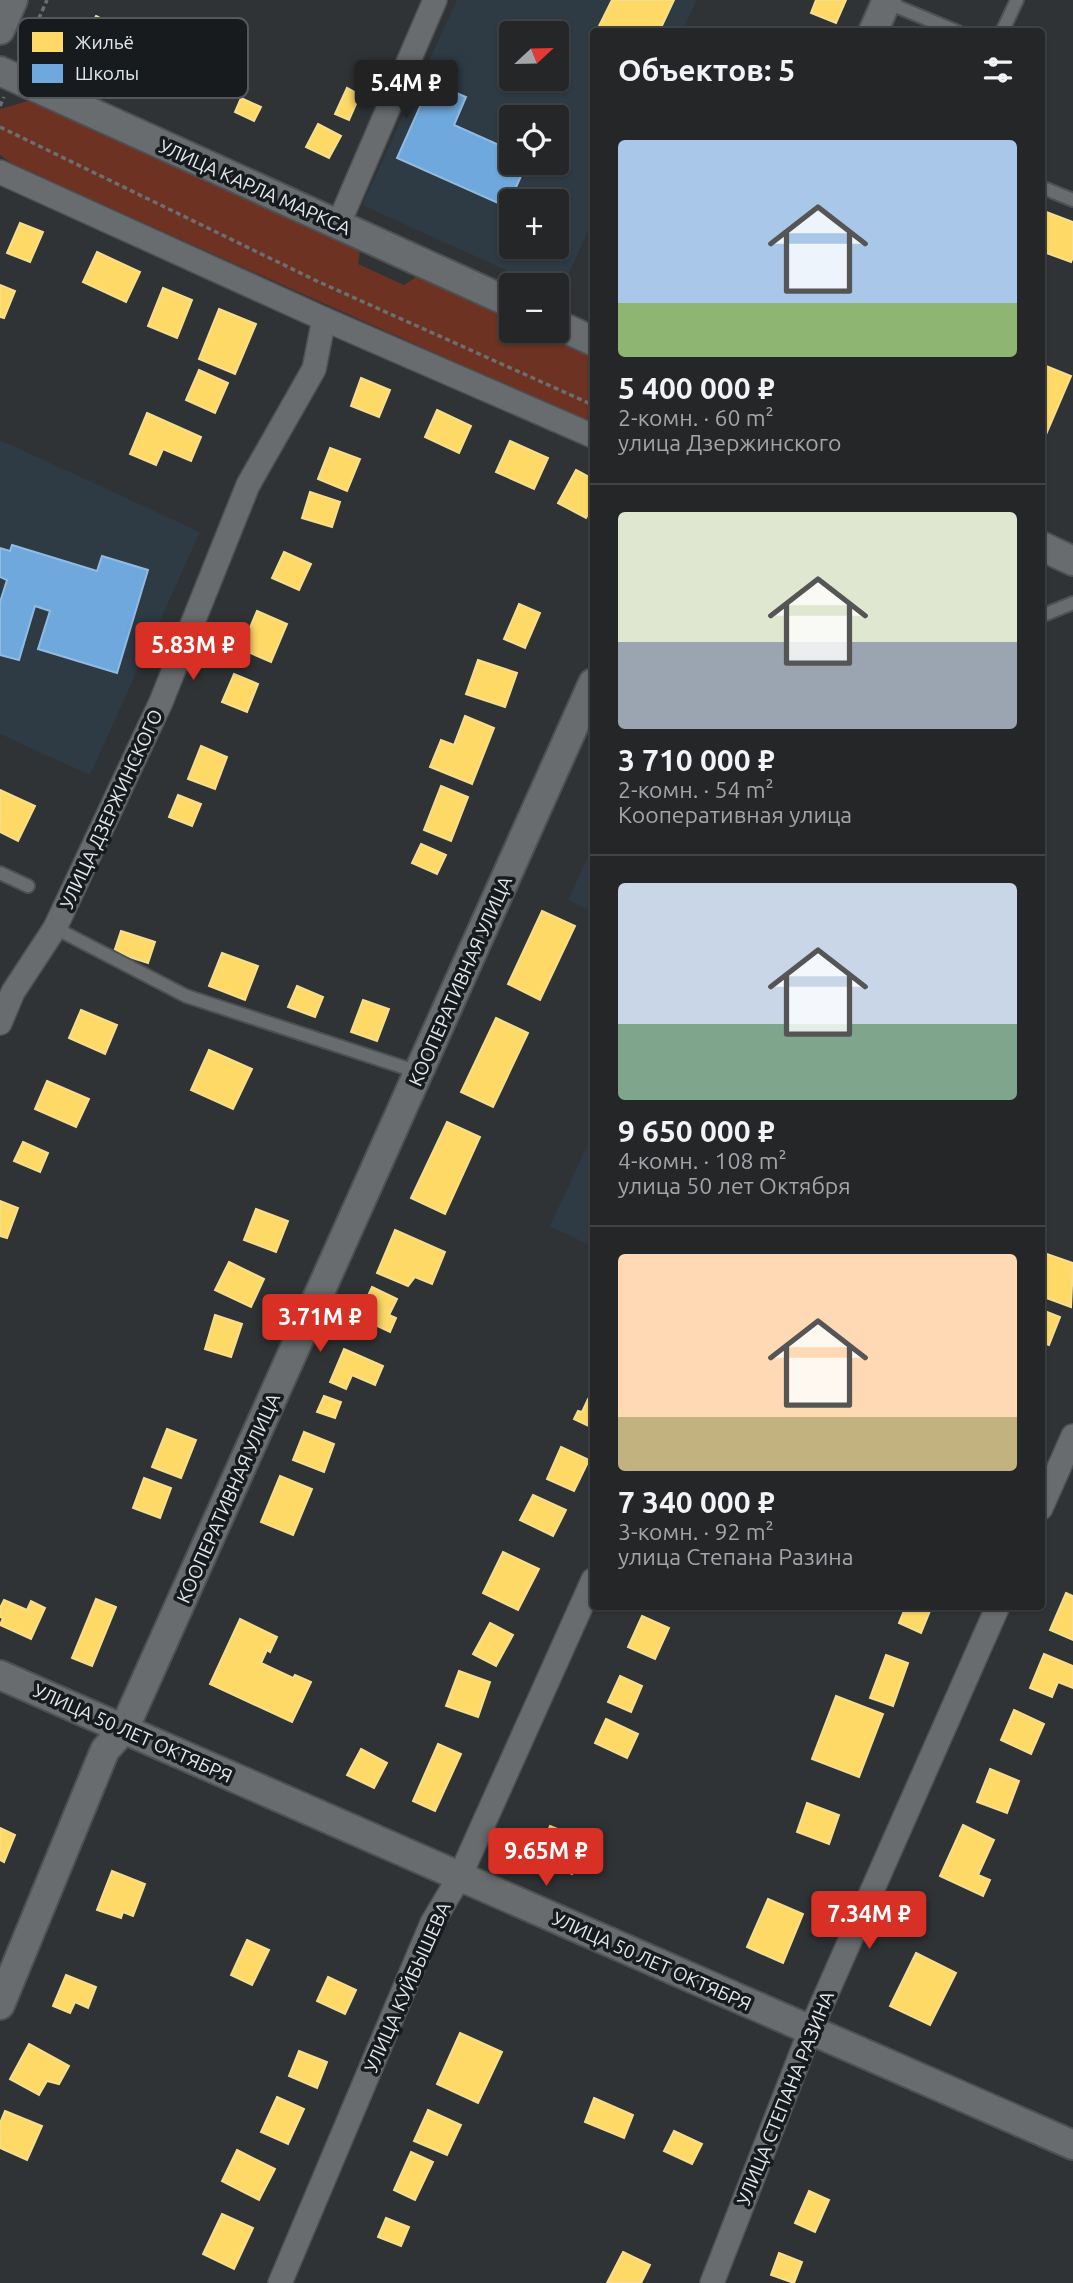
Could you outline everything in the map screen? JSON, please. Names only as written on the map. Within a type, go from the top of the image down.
[{"type":"street","points":[[0,30],[13,0]]},
{"type":"street","points":[[338,225],[435,0]]},
{"type":"street","points":[[875,28],[886,1]]},
{"type":"street","name":"УЛИЦА КАРЛА МАРКСА","points":[[0,71],[18,79]]},
{"type":"street","name":"УЛИЦА КАРЛА МАРКСА","points":[[59,98],[499,298]]},
{"type":"street","points":[[0,172],[324,319],[590,435]]},
{"type":"street","name":"УЛИЦА ДЗЕРЖИНСКОГО","points":[[0,1023],[6,989],[55,928],[161,702],[248,485],[314,369],[324,319]]},
{"type":"street","points":[[569,330],[590,340]]},
{"type":"street","points":[[1045,548],[1073,561]]},
{"type":"street","name":"КООПЕРАТИВНАЯ УЛИЦА","points":[[0,2005],[105,1750],[124,1729],[590,690]]},
{"type":"street","points":[[1045,1499],[1073,1436]]},
{"type":"street","name":"УЛИЦА КУЙБЫШЕВА","points":[[280,2283],[432,1923],[460,1876],[590,1587]]},
{"type":"street","name":"УЛИЦА СТЕПАНА РАЗИНА","points":[[712,2283],[810,2031],[996,1610]]},
{"type":"street","name":"УЛИЦА 50 ЛЕТ ОКТЯБРЯ","points":[[0,1675],[1073,2146]]},
{"type":"lane","points":[[1004,28],[1017,0]]},
{"type":"lane","points":[[886,1],[949,28]]},
{"type":"lane","points":[[1045,189],[1073,200]]},
{"type":"lane","points":[[1045,614],[1073,603]]},
{"type":"lane","points":[[0,873],[28,886]]},
{"type":"lane","points":[[55,928],[186,996],[420,1072]]},
{"type":"path","points":[[39,18],[47,0]]},
{"type":"path","points":[[0,127],[319,282],[590,404]]},
{"type":"shaded area","points":[[457,0],[697,0],[683,28],[590,28],[590,227],[569,273],[512,273],[362,205]]},
{"type":"shaded area","points":[[28,101],[361,244],[358,264],[404,285],[422,273],[499,308],[499,343],[569,343],[569,340],[590,350],[590,423],[12,164],[0,155],[0,109]]},
{"type":"shaded area","points":[[0,440],[200,532],[90,775],[0,734]]},
{"type":"shaded area","points":[[590,852],[590,911],[568,900]]},
{"type":"shaded area","points":[[590,1139],[590,1246],[550,1226]]},
{"type":"building: Жильё","points":[[612,0],[674,0],[661,28],[598,28]]},
{"type":"building: Жильё","points":[[816,0],[846,0],[836,23],[811,13]]},
{"type":"building: Жильё","points":[[347,88],[360,95],[349,120],[335,114]]},
{"type":"building: Жильё","points":[[241,98],[261,107],[254,121],[235,112]]},
{"type":"building: Жильё","points":[[318,124],[341,136],[329,158],[306,147]]},
{"type":"building: Жильё","points":[[1045,212],[1073,222],[1071,262],[1045,252]]},
{"type":"building: Жильё","points":[[20,223],[43,232],[30,262],[7,253]]},
{"type":"building: Жильё","points":[[97,252],[140,272],[126,302],[83,282]]},
{"type":"building: Жильё","points":[[0,285],[15,291],[4,318],[0,317]]},
{"type":"building: Жильё","points":[[163,288],[192,300],[177,338],[148,326]]},
{"type":"building: Жильё","points":[[219,309],[256,324],[235,374],[199,359]]},
{"type":"building: Жильё","points":[[1045,366],[1071,376],[1045,437]]},
{"type":"building: Жильё","points":[[199,370],[228,383],[215,413],[186,400]]},
{"type":"building: Жильё","points":[[361,378],[390,390],[379,417],[351,406]]},
{"type":"building: Жильё","points":[[437,410],[471,426],[459,453],[425,437]]},
{"type":"building: Жильё","points":[[147,413],[201,437],[191,461],[163,449],[156,465],[130,454]]},
{"type":"building: Жильё","points":[[510,441],[548,458],[534,489],[496,472]]},
{"type":"building: Жильё","points":[[330,448],[360,459],[347,491],[318,479]]},
{"type":"building: Жильё","points":[[576,470],[590,477],[590,511],[586,518],[558,503]]},
{"type":"building: Жильё","points":[[310,492],[340,502],[332,527],[302,518]]},
{"type":"building: Жильё","points":[[284,552],[311,564],[299,590],[272,578]]},
{"type":"building: Жильё","points":[[519,604],[540,613],[525,648],[504,639]]},
{"type":"building: Жильё","points":[[257,611],[287,624],[271,662],[241,649]]},
{"type":"building: Жильё","points":[[478,660],[517,673],[505,707],[466,694]]},
{"type":"building: Жильё","points":[[234,674],[258,684],[247,712],[222,702]]},
{"type":"building: Жильё","points":[[465,716],[494,728],[472,784],[430,767],[441,740],[454,745]]},
{"type":"building: Жильё","points":[[201,746],[227,757],[215,789],[188,779]]},
{"type":"building: Жильё","points":[[441,786],[468,797],[451,841],[424,830]]},
{"type":"building: Жильё","points":[[0,790],[35,806],[18,841],[0,832]]},
{"type":"building: Жильё","points":[[178,795],[201,804],[192,826],[169,817]]},
{"type":"building: Жильё","points":[[421,844],[446,855],[437,874],[412,863]]},
{"type":"building: Жильё","points":[[542,911],[575,926],[540,1000],[508,984]]},
{"type":"building: Жильё","points":[[121,931],[155,942],[148,963],[114,952]]},
{"type":"building: Жильё","points":[[222,953],[258,966],[245,1000],[209,986]]},
{"type":"building: Жильё","points":[[297,986],[323,997],[315,1017],[288,1007]]},
{"type":"building: Жильё","points":[[363,1000],[389,1009],[377,1041],[351,1032]]},
{"type":"building: Жильё","points":[[81,1010],[117,1025],[105,1054],[69,1038]]},
{"type":"building: Жильё","points":[[496,1018],[528,1033],[493,1107],[461,1092]]},
{"type":"building: Жильё","points":[[209,1050],[252,1069],[233,1109],[191,1090]]},
{"type":"building: Жильё","points":[[47,1081],[89,1099],[76,1127],[35,1109]]},
{"type":"building: Жильё","points":[[447,1122],[480,1137],[445,1214],[411,1198]]},
{"type":"building: Жильё","points":[[23,1142],[48,1153],[40,1172],[14,1161]]},
{"type":"building: Жильё","points":[[0,1201],[18,1208],[7,1238],[0,1236]]},
{"type":"building: Жильё","points":[[256,1209],[288,1221],[276,1252],[244,1240]]},
{"type":"building: Жильё","points":[[395,1230],[445,1252],[432,1284],[415,1277],[408,1286],[377,1273]]},
{"type":"building: Жильё","points":[[1045,1253],[1073,1263],[1071,1307],[1045,1297]]},
{"type":"building: Жильё","points":[[229,1262],[264,1279],[251,1307],[215,1290]]},
{"type":"building: Жильё","points":[[372,1287],[397,1299],[389,1315],[396,1318],[390,1332],[358,1317]]},
{"type":"building: Жильё","points":[[1045,1311],[1060,1317],[1049,1345],[1045,1344]]},
{"type":"building: Жильё","points":[[215,1315],[242,1324],[231,1357],[205,1349]]},
{"type":"building: Жильё","points":[[344,1349],[383,1366],[375,1385],[352,1375],[346,1389],[330,1382]]},
{"type":"building: Жильё","points":[[324,1396],[341,1402],[335,1418],[317,1412]]},
{"type":"building: Жильё","points":[[588,1399],[590,1400],[589,1426],[574,1419],[578,1411],[582,1412]]},
{"type":"building: Жильё","points":[[167,1429],[196,1440],[181,1478],[152,1467]]},
{"type":"building: Жильё","points":[[304,1432],[334,1444],[324,1472],[293,1460]]},
{"type":"building: Жильё","points":[[561,1447],[589,1460],[574,1491],[547,1479]]},
{"type":"building: Жильё","points":[[280,1476],[312,1489],[293,1535],[261,1522]]},
{"type":"building: Жильё","points":[[144,1478],[171,1488],[160,1518],[133,1508]]},
{"type":"building: Жильё","points":[[533,1495],[566,1510],[553,1536],[520,1520]]},
{"type":"building: Жильё","points":[[503,1552],[539,1569],[518,1610],[483,1593]]},
{"type":"building: Жильё","points":[[1066,1593],[1073,1596],[1073,1640],[1050,1630]]},
{"type":"building: Жильё","points":[[96,1599],[116,1607],[92,1666],[72,1658]]},
{"type":"building: Жильё","points":[[4,1600],[27,1610],[31,1601],[45,1608],[31,1639],[0,1625],[3,1618],[0,1617],[0,1608]]},
{"type":"building: Жильё","points":[[904,1610],[930,1610],[921,1633],[899,1623]]},
{"type":"building: Жильё","points":[[642,1616],[669,1628],[655,1659],[628,1647]]},
{"type":"building: Жильё","points":[[240,1619],[277,1637],[261,1663],[293,1678],[295,1675],[311,1682],[292,1722],[210,1684]]},
{"type":"building: Жильё","points":[[490,1623],[513,1635],[496,1666],[473,1654]]},
{"type":"building: Жильё","points":[[1044,1654],[1073,1666],[1073,1688],[1058,1682],[1052,1697],[1030,1688]]},
{"type":"building: Жильё","points":[[886,1655],[908,1663],[893,1706],[870,1698]]},
{"type":"building: Жильё","points":[[459,1671],[490,1682],[478,1717],[446,1706]]},
{"type":"building: Жильё","points":[[620,1676],[642,1686],[631,1712],[608,1702]]},
{"type":"building: Жильё","points":[[836,1696],[883,1714],[859,1777],[812,1759]]},
{"type":"building: Жильё","points":[[1014,1710],[1044,1724],[1031,1754],[1001,1740]]},
{"type":"building: Жильё","points":[[606,1719],[638,1734],[627,1758],[595,1743]]},
{"type":"building: Жильё","points":[[438,1744],[461,1754],[435,1811],[413,1801]]},
{"type":"building: Жильё","points":[[361,1749],[387,1763],[374,1788],[347,1775]]},
{"type":"building: Жильё","points":[[990,1769],[1019,1781],[1007,1813],[977,1802]]},
{"type":"building: Жильё","points":[[807,1803],[839,1815],[829,1844],[797,1832]]},
{"type":"building: Жильё","points":[[963,1825],[994,1840],[978,1875],[990,1880],[983,1896],[940,1876]]},
{"type":"building: Жильё","points":[[550,1826],[575,1836],[571,1845],[582,1849],[572,1874],[536,1860]]},
{"type":"building: Жильё","points":[[0,1828],[15,1835],[4,1862],[0,1860]]},
{"type":"building: Жильё","points":[[112,1871],[145,1884],[133,1916],[123,1912],[121,1918],[97,1910]]},
{"type":"building: Жильё","points":[[768,1899],[803,1914],[783,1963],[747,1947]]},
{"type":"building: Жильё","points":[[247,1940],[269,1950],[252,1985],[231,1975]]},
{"type":"building: Жильё","points":[[916,1953],[956,1973],[930,2025],[890,2006]]},
{"type":"building: Жильё","points":[[66,1975],[96,1987],[88,2008],[75,2002],[70,2013],[53,2006]]},
{"type":"building: Жильё","points":[[328,1977],[356,1990],[345,2014],[317,2001]]},
{"type":"building: Жильё","points":[[460,2033],[502,2052],[478,2103],[437,2084]]},
{"type":"building: Жильё","points":[[29,2044],[69,2066],[59,2084],[47,2081],[39,2095],[10,2079]]},
{"type":"building: Жильё","points":[[299,2051],[327,2062],[317,2088],[289,2076]]},
{"type":"building: Жильё","points":[[277,2097],[304,2109],[288,2144],[261,2132]]},
{"type":"building: Жильё","points":[[594,2098],[633,2115],[624,2138],[585,2122]]},
{"type":"building: Жильё","points":[[428,2110],[461,2125],[447,2155],[414,2141]]},
{"type":"building: Жильё","points":[[5,2111],[42,2126],[27,2160],[0,2148],[0,2123]]},
{"type":"building: Жильё","points":[[674,2131],[702,2144],[692,2164],[664,2151]]},
{"type":"building: Жильё","points":[[237,2150],[275,2169],[259,2200],[222,2181]]},
{"type":"building: Жильё","points":[[411,2152],[433,2162],[415,2200],[394,2190]]},
{"type":"building: Жильё","points":[[809,2191],[829,2200],[815,2232],[795,2223]]},
{"type":"building: Жильё","points":[[222,2214],[253,2228],[234,2269],[203,2254]]},
{"type":"building: Жильё","points":[[386,2218],[409,2227],[401,2246],[378,2237]]},
{"type":"building: Жильё","points":[[623,2252],[650,2265],[641,2283],[607,2283]]},
{"type":"building: Жильё","points":[[779,2253],[802,2262],[794,2283],[771,2275]]},
{"type":"building: Школы","points":[[431,82],[466,97],[454,125],[499,145],[499,175],[522,175],[515,189],[499,189],[499,203],[397,158]]},
{"type":"building: Школы","points":[[12,545],[97,571],[102,556],[148,570],[117,673],[38,649],[50,611],[35,606],[19,660],[0,655],[0,602],[7,580],[0,577],[0,548],[10,551]]}]
